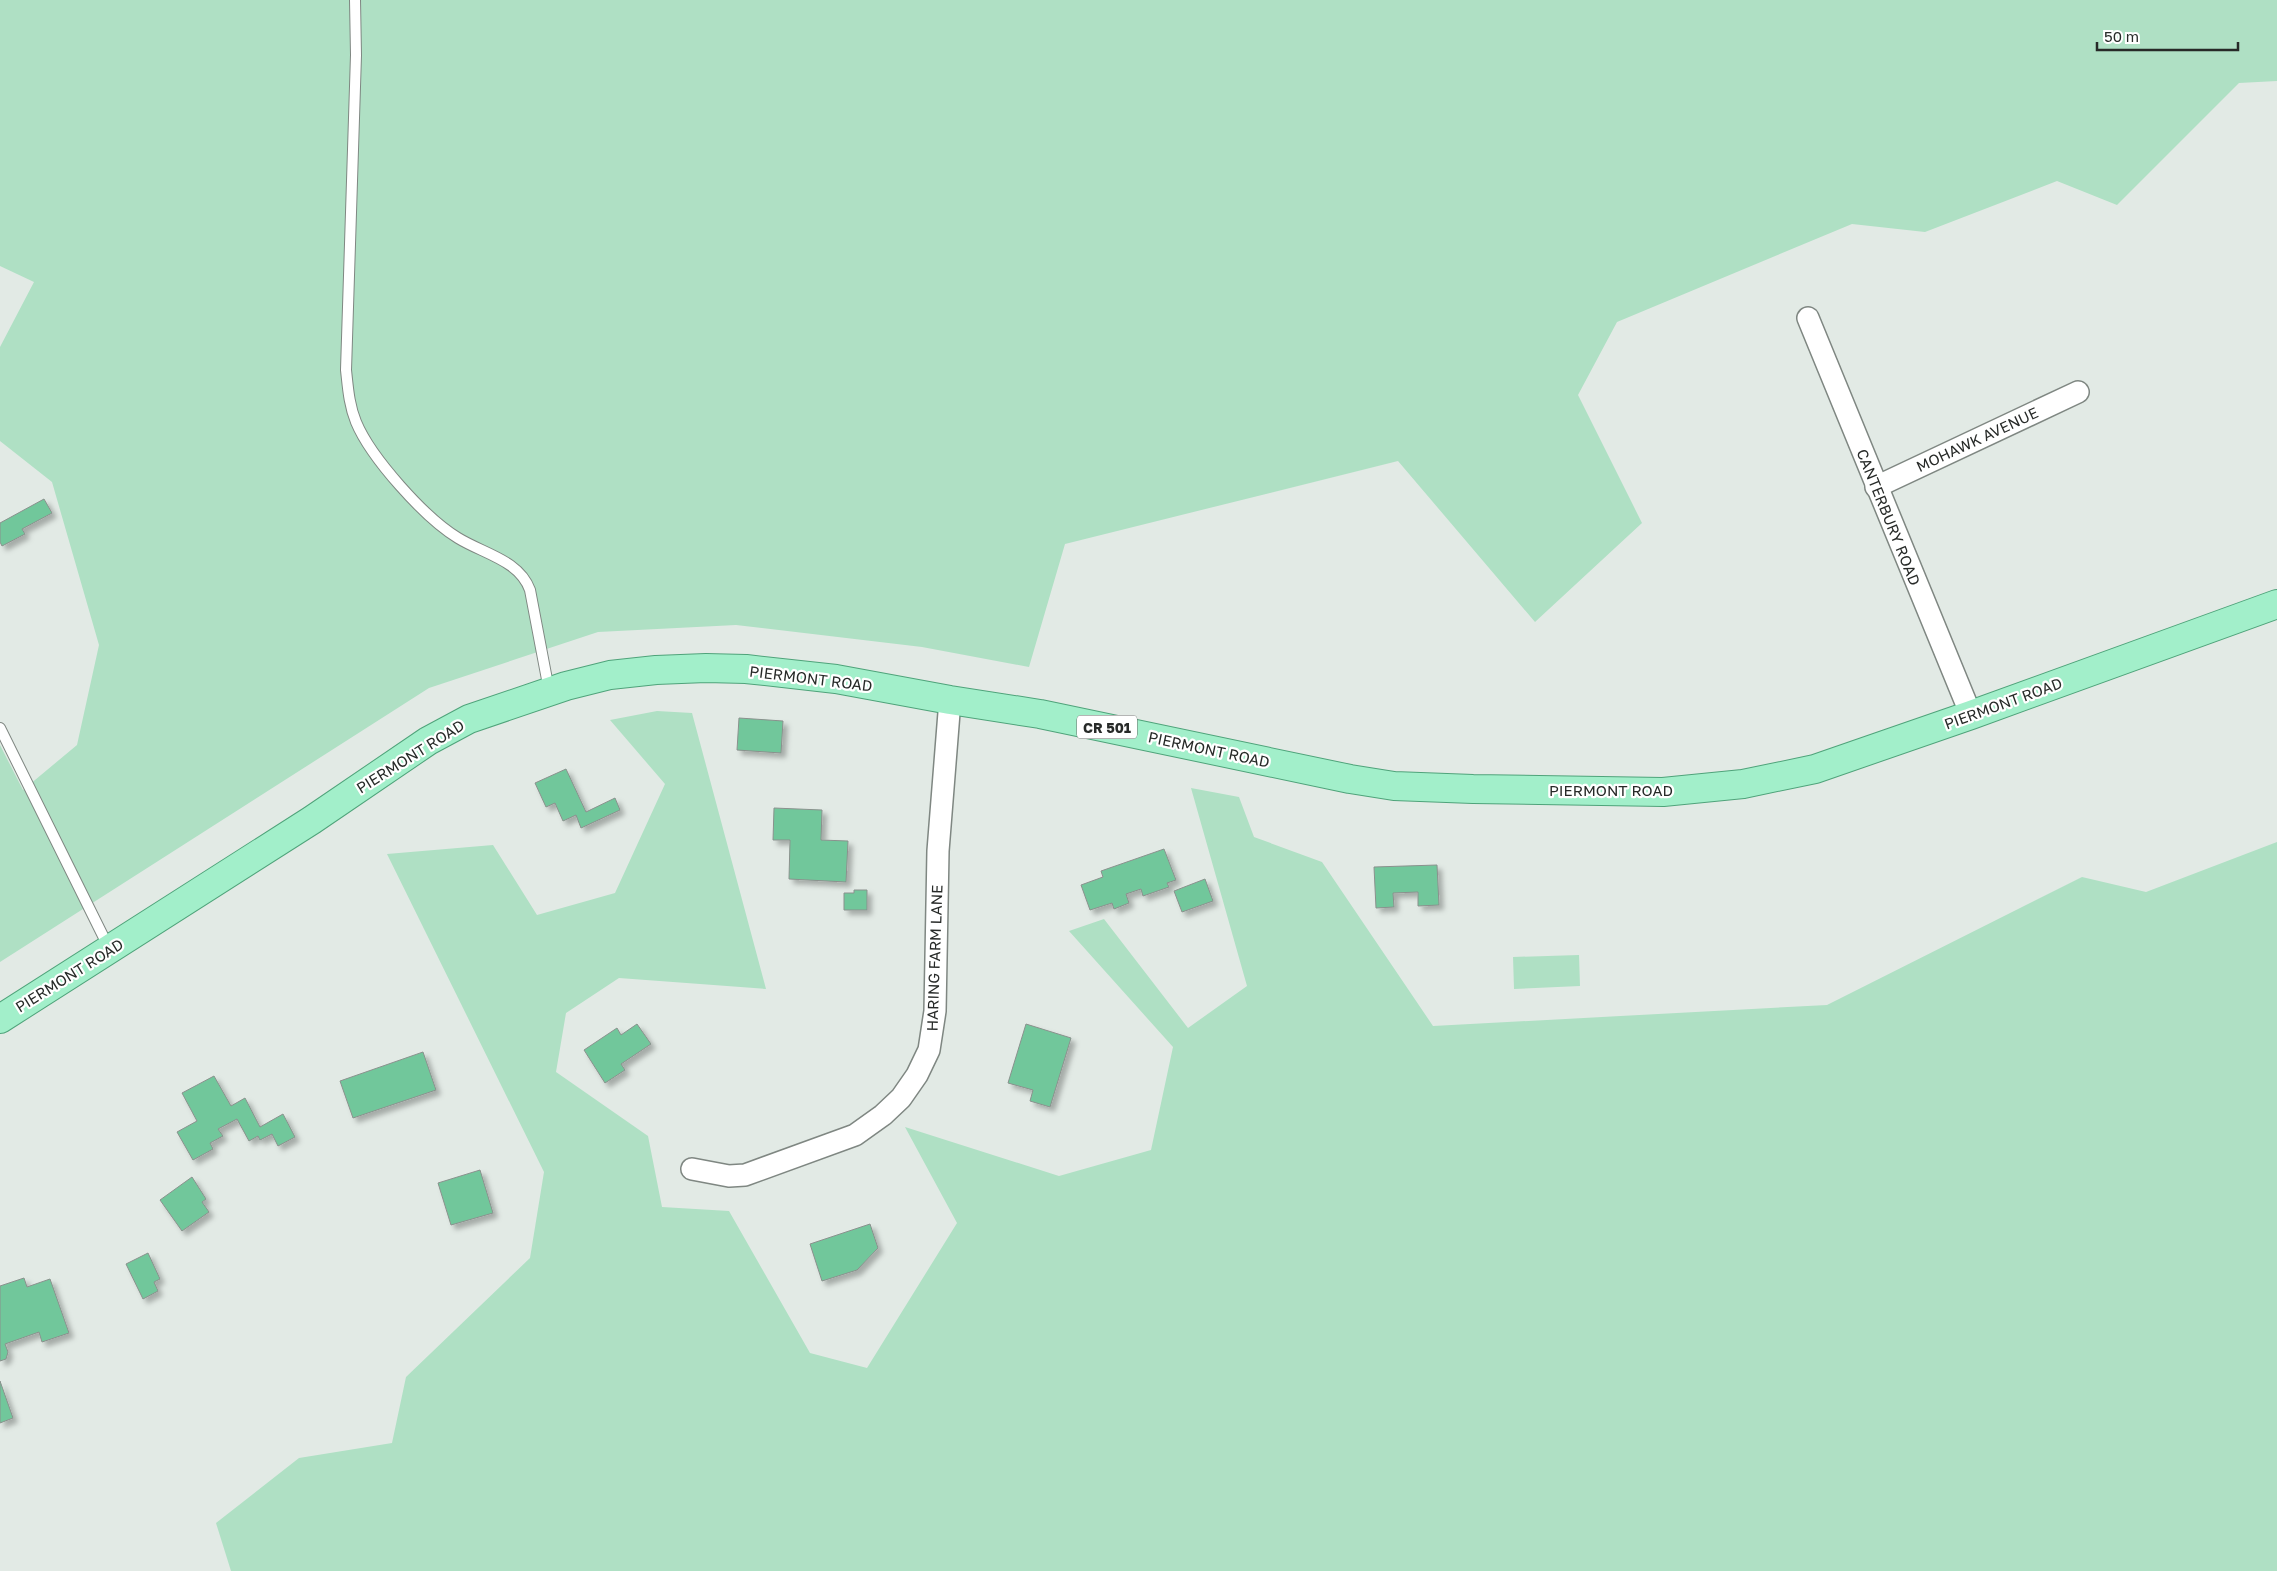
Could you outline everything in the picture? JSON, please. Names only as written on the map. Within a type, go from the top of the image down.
[{"type":"main road","name":"PIERMONT ROAD","points":[[0,1019],[312,820],[428,742],[469,719],[549,691],[610,675],[656,670],[706,668],[836,679],[1049,716],[1350,780],[1394,786],[1663,792],[1743,784],[1815,769],[1971,715],[2277,604]]},
{"type":"street","name":"CANTERBURY ROAD","points":[[1808,318],[1971,715]]},
{"type":"street","name":"MOHAWK AVENUE","points":[[1876,487],[2078,392]]},
{"type":"street","name":"HARING FARM LANE","points":[[692,1169],[729,1176],[745,1175],[854,1135],[883,1115],[901,1098],[917,1075],[929,1050],[935,1010],[938,851],[950,700]]},
{"type":"lane","points":[[355,0],[356,55],[346,370],[349,400],[357,424],[382,464],[415,500],[456,537],[517,569],[526,579],[530,590],[549,691]]},
{"type":"lane","points":[[0,728],[110,949]]},
{"type":"green space","points":[[0,0],[2277,0],[2277,81],[2239,83],[2117,205],[2057,181],[1925,232],[1852,224],[1617,322],[1578,395],[1642,523],[1535,622],[1398,461],[1065,544],[1029,667],[922,647],[736,625],[598,632],[429,688],[0,962],[0,745],[23,790],[77,745],[99,645],[52,482],[0,441],[0,347],[34,282],[0,266]]},
{"type":"green space","points":[[657,711],[692,713],[766,989],[619,978],[566,1013],[556,1072],[648,1136],[662,1207],[729,1211],[810,1353],[867,1368],[957,1223],[905,1127],[1059,1176],[1151,1150],[1173,1047],[1069,931],[1104,919],[1188,1028],[1247,986],[1191,788],[1239,797],[1254,837],[1322,862],[1433,1026],[1827,1005],[2082,877],[2146,892],[2277,842],[2277,1571],[231,1571],[216,1523],[299,1458],[392,1443],[406,1377],[530,1258],[544,1172],[387,854],[493,845],[537,915],[615,893],[665,784],[610,720]]},
{"type":"green space","points":[[1579,955],[1580,986],[1514,989],[1513,957]]},
{"type":"building","points":[[44,499],[52,513],[22,529],[25,534],[2,546],[0,542],[0,523]]},
{"type":"building","points":[[739,718],[783,721],[781,753],[737,750]]},
{"type":"building","points":[[566,769],[586,812],[615,798],[620,810],[581,828],[576,815],[563,821],[555,803],[546,807],[535,783]]},
{"type":"building","points":[[774,808],[822,810],[821,840],[848,841],[846,882],[789,879],[790,840],[773,840]]},
{"type":"building","points":[[1164,849],[1176,880],[1167,883],[1169,887],[1143,896],[1141,889],[1126,894],[1129,903],[1114,909],[1112,903],[1090,910],[1081,885],[1103,877],[1101,871]]},
{"type":"building","points":[[1437,865],[1439,905],[1418,906],[1418,892],[1393,893],[1394,907],[1376,908],[1374,867]]},
{"type":"building","points":[[1205,879],[1213,901],[1182,912],[1174,891]]},
{"type":"building","points":[[854,890],[867,890],[867,910],[844,910],[844,893],[854,893]]},
{"type":"building","points":[[637,1024],[651,1044],[621,1064],[625,1070],[605,1083],[584,1050],[617,1028],[621,1035]]},
{"type":"building","points":[[1026,1024],[1071,1038],[1050,1107],[1030,1101],[1033,1090],[1008,1083]]},
{"type":"building","points":[[423,1052],[436,1090],[353,1118],[340,1081]]},
{"type":"building","points":[[214,1076],[231,1106],[245,1098],[260,1127],[283,1114],[295,1137],[278,1146],[272,1134],[260,1140],[258,1136],[249,1141],[237,1119],[218,1129],[223,1136],[210,1143],[213,1149],[193,1160],[177,1132],[197,1121],[182,1093]]},
{"type":"building","points":[[480,1170],[493,1213],[451,1225],[438,1183]]},
{"type":"building","points":[[192,1177],[206,1199],[202,1202],[209,1212],[182,1231],[160,1200]]},
{"type":"building","points":[[870,1224],[878,1248],[857,1270],[822,1281],[810,1244]]},
{"type":"building","points":[[148,1253],[160,1279],[154,1282],[158,1291],[143,1299],[126,1264]]},
{"type":"building","points":[[24,1278],[27,1287],[50,1279],[69,1333],[42,1342],[39,1332],[5,1344],[8,1352],[6,1359],[0,1361],[0,1286]]},
{"type":"building","points":[[0,1381],[13,1418],[0,1423]]}]
